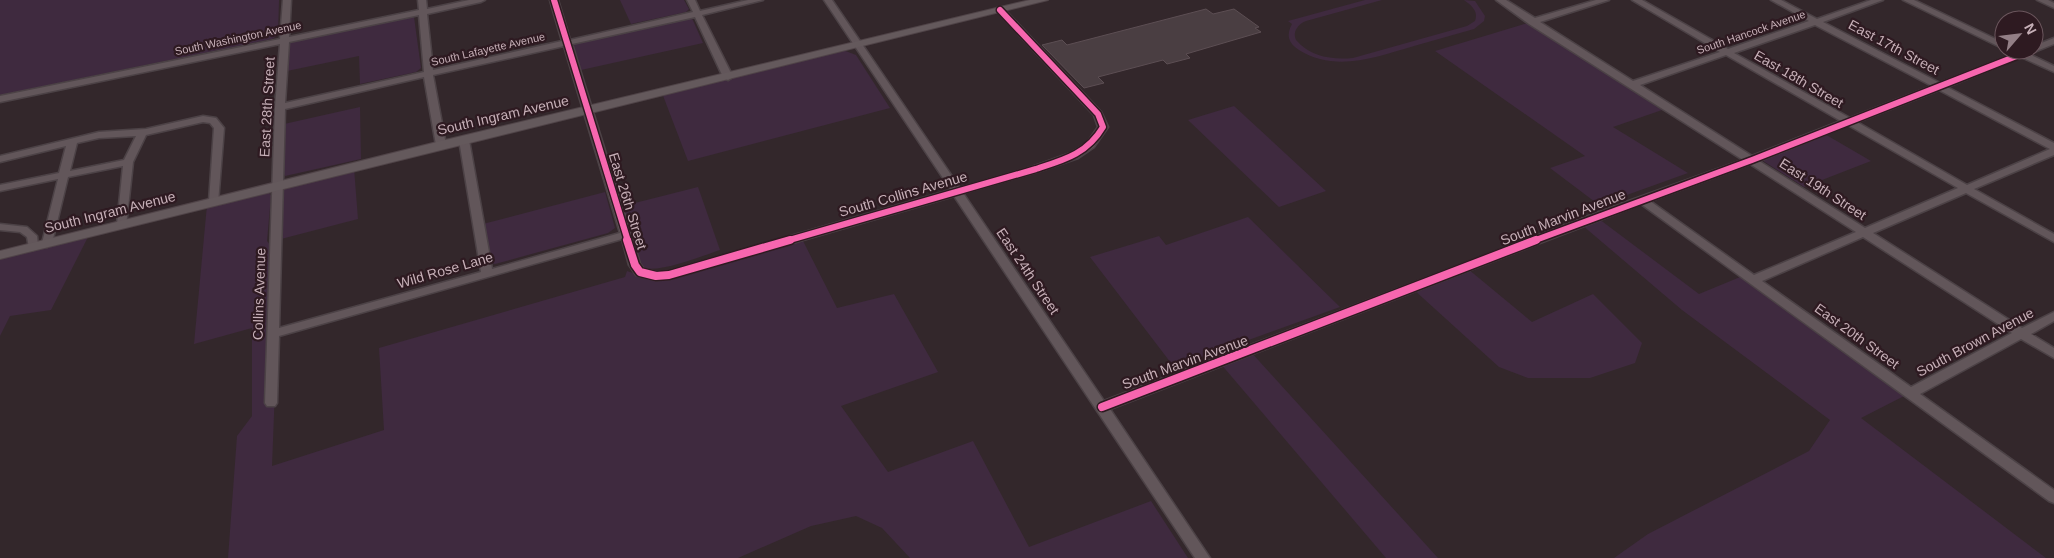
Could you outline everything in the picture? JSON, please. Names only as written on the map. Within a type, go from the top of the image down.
[{"type":"main road","name":"South Ingram Avenue","points":[[0,255],[441,145],[1043,0]]},
{"type":"street","name":"East 28th Street","points":[[277,186],[287,0]]},
{"type":"street","points":[[422,0],[428,74],[441,145]]},
{"type":"street","name":"South Washington Avenue","points":[[0,99],[481,0]]},
{"type":"street","name":"East 26th Street","points":[[554,0],[625,235],[640,272],[656,276],[669,275],[777,243]]},
{"type":"street","points":[[691,0],[728,76]]},
{"type":"street","name":"South Lafayette Avenue","points":[[280,107],[759,0]]},
{"type":"street","name":"East 24th Street","points":[[828,0],[1204,558]]},
{"type":"street","name":"East 19th Street","points":[[1500,0],[2054,354]]},
{"type":"street","points":[[1532,22],[1605,0]]},
{"type":"street","name":"East 18th Street","points":[[1636,0],[2054,239]]},
{"type":"street","name":"East 17th Street","points":[[1775,0],[2054,149]]},
{"type":"street","name":"South Hancock Avenue","points":[[1631,84],[1879,0]]},
{"type":"street","points":[[1907,0],[1994,41]]},
{"type":"street","points":[[2041,0],[2054,6]]},
{"type":"street","name":"South Collins Avenue","points":[[777,243],[1036,169],[1080,154],[1096,143],[1103,127],[1098,114],[1086,99],[1000,10]]},
{"type":"street","name":"South Marvin Avenue","points":[[1102,407],[1642,200],[1752,160],[1848,121],[1941,87],[2004,60]]},
{"type":"street","points":[[2039,60],[2054,70]]},
{"type":"street","points":[[0,159],[99,135],[142,132],[203,119],[214,120],[219,128],[214,201]]},
{"type":"street","points":[[122,224],[128,162],[142,132]]},
{"type":"street","points":[[464,140],[487,274]]},
{"type":"street","points":[[47,243],[72,142]]},
{"type":"street","points":[[1754,280],[2054,149]]},
{"type":"street","points":[[0,188],[65,173],[128,162]]},
{"type":"street","name":"Collins Avenue","points":[[271,403],[277,186]]},
{"type":"street","name":"East 20th Street","points":[[1642,200],[2054,497]]},
{"type":"street","points":[[0,227],[23,229],[32,236],[34,246]]},
{"type":"street","name":"Wild Rose Lane","points":[[273,334],[625,235]]},
{"type":"street","name":"South Brown Avenue","points":[[1910,393],[2054,316]]},
{"type":"shaded area","points":[[0,0],[279,0],[278,35],[272,39],[0,95]]},
{"type":"shaded area","points":[[620,0],[684,0],[689,9],[686,12],[631,24]]},
{"type":"shaded area","points":[[1365,0],[1382,0],[1306,21],[1296,29],[1296,40],[1315,54],[1330,58],[1353,58],[1467,26],[1475,21],[1476,14],[1472,6],[1464,0],[1475,1],[1485,16],[1484,21],[1474,29],[1356,61],[1327,61],[1313,57],[1299,50],[1290,42],[1289,32],[1292,24],[1288,21]]},
{"type":"shaded area","points":[[410,15],[414,17],[421,68],[416,72],[360,84],[359,56],[287,71],[288,42]]},
{"type":"shaded area","points":[[691,16],[703,43],[581,70],[571,42]]},
{"type":"shaded area","points":[[1528,23],[1662,110],[1613,127],[1688,173],[1599,205],[1550,168],[1585,156],[1435,51]]},
{"type":"shaded area","points":[[843,50],[856,55],[890,108],[688,161],[662,93]]},
{"type":"shaded area","points":[[1234,106],[1326,191],[1279,207],[1188,120]]},
{"type":"shaded area","points":[[360,107],[361,159],[285,176],[283,172],[284,124]]},
{"type":"shaded area","points":[[1823,133],[1871,161],[1804,187],[1757,157]]},
{"type":"shaded area","points":[[354,168],[358,219],[281,239],[283,189]]},
{"type":"shaded area","points":[[698,187],[720,250],[662,268],[642,268],[636,263],[631,251],[619,207]]},
{"type":"shaded area","points":[[268,191],[271,196],[267,241],[271,246],[265,382],[275,389],[272,466],[384,430],[379,348],[625,277],[627,271],[644,277],[665,275],[800,235],[837,308],[894,294],[938,372],[841,406],[888,472],[973,441],[1029,547],[1151,501],[1188,558],[910,558],[882,528],[856,516],[811,526],[738,558],[228,558],[237,436],[252,416],[252,328],[194,344],[207,205]]},
{"type":"shaded area","points":[[605,192],[615,228],[608,233],[495,264],[489,262],[483,224]]},
{"type":"shaded area","points":[[1248,217],[1340,307],[1174,367],[1090,257],[1159,236],[1166,245]]},
{"type":"shaded area","points":[[1599,219],[1699,294],[1745,275],[1906,393],[1904,396],[1861,418],[2046,558],[1614,558],[1648,534],[1809,451],[1830,420],[1682,310],[1582,225]]},
{"type":"shaded area","points":[[90,233],[51,310],[10,316],[0,336],[0,255]]},
{"type":"shaded area","points":[[1468,269],[1532,322],[1593,294],[1642,343],[1635,363],[1590,378],[1528,378],[1499,367],[1413,289]]},
{"type":"shaded area","points":[[1250,351],[1438,558],[1386,558],[1220,363]]},
{"type":"building","points":[[1206,9],[1213,14],[1234,9],[1259,27],[1255,28],[1261,32],[1186,54],[1190,58],[1167,64],[1163,60],[1098,77],[1104,83],[1084,88],[1042,45],[1062,40],[1067,45]]},
{"type":"cycle path","points":[[554,0],[635,265],[640,272],[656,276],[669,275],[1036,169],[1075,156],[1083,151],[1097,137],[1103,127],[1098,114],[1000,10]]},
{"type":"cycle path","points":[[1102,407],[1619,208],[1752,160],[2007,60]]}]
